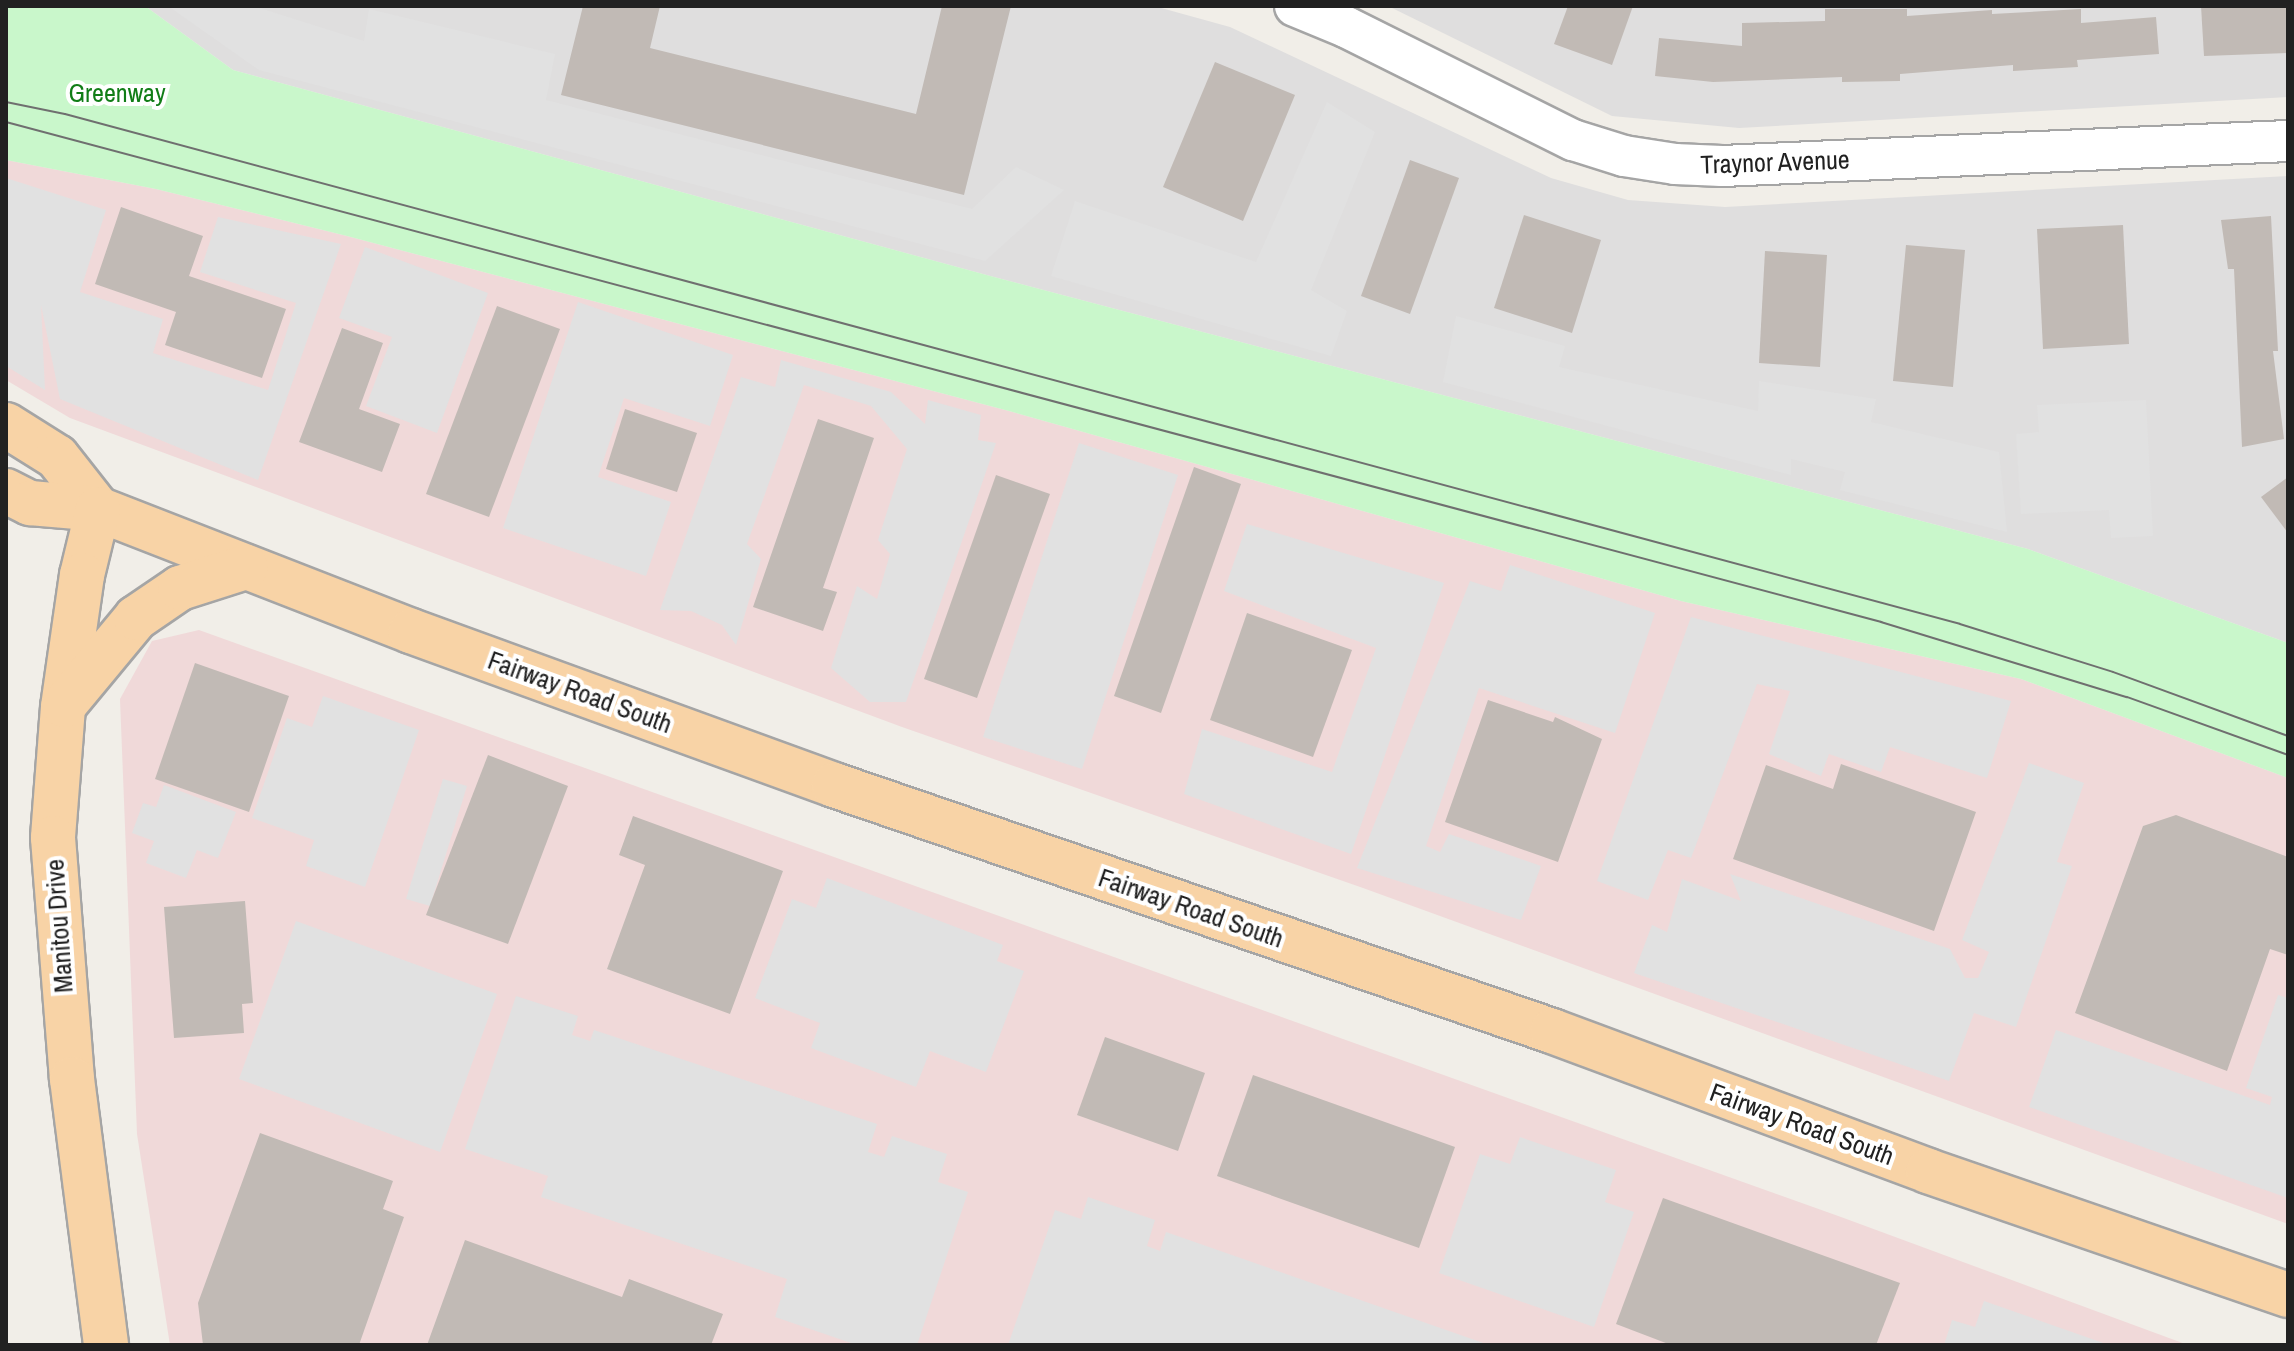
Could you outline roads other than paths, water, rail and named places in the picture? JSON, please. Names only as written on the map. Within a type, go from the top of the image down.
[{"type":"main road","points":[[6,425],[57,457],[98,509]]},
{"type":"main road","points":[[6,491],[30,503],[98,509]]},
{"type":"main road","name":"Fairway Road South","points":[[98,509],[834,785],[1552,1031],[1928,1171],[2288,1295]]},
{"type":"main road","name":"Manitou Drive","points":[[98,509],[82,575],[63,707],[53,838],[60,953],[106,1345]]},
{"type":"main road","points":[[63,707],[136,618],[180,588],[246,567]]},
{"type":"street","name":"Traynor Avenue","points":[[1295,6],[1346,27],[1573,140],[1624,156],[1675,164],[1722,166],[2288,141]]},
{"type":"tram line","points":[[6,102],[65,114],[1960,624],[2113,672],[2288,736]]},
{"type":"tram line","points":[[6,122],[1881,622],[2127,697],[2288,755]]},
{"type":"park label","name":"Greenway","points":[[117,93]]}]
